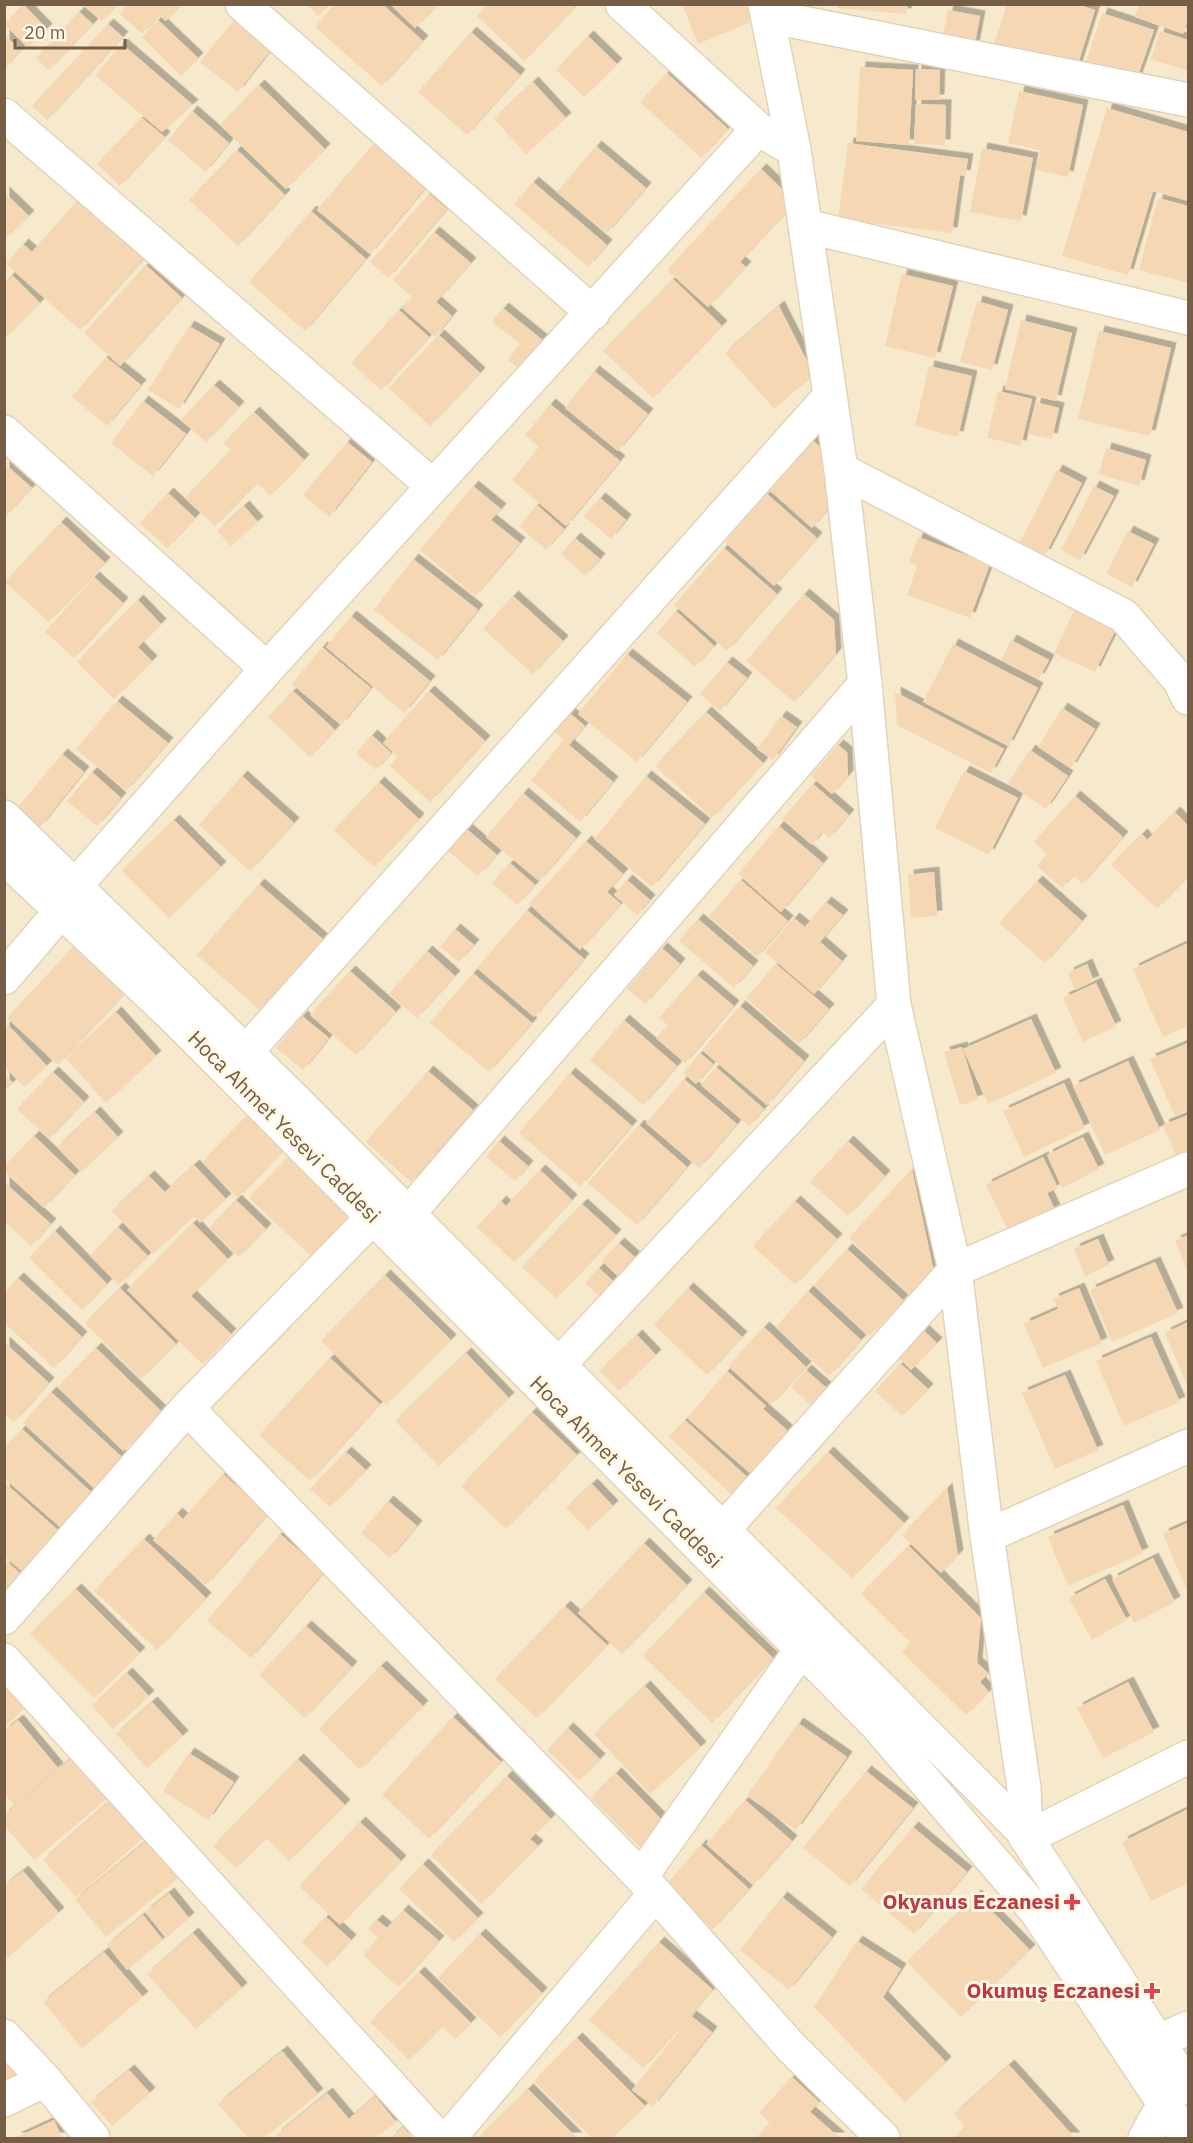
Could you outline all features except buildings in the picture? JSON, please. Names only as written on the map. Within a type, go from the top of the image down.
[{"type":"street","points":[[242,4],[592,313]]},
{"type":"street","points":[[622,4],[758,129],[794,150]]},
{"type":"street","points":[[1188,100],[766,10],[794,150],[841,470],[865,684],[894,1005],[955,1270],[987,1536],[1024,1788],[1026,1838],[1188,1757]]},
{"type":"street","points":[[4,115],[433,486]]},
{"type":"street","points":[[4,978],[68,899],[267,669],[758,129]]},
{"type":"street","points":[[806,226],[1188,318]]},
{"type":"street","points":[[246,1052],[830,396]]},
{"type":"street","points":[[4,432],[267,669]]},
{"type":"street","points":[[841,470],[1124,616],[1180,681],[1188,699]]},
{"type":"street","points":[[4,1618],[187,1408],[373,1217],[408,1214],[865,684]]},
{"type":"street","name":"Hoca Ahmet Yesevi Caddesi","points":[[4,817],[68,899],[175,1018],[373,1217],[550,1376]]},
{"type":"street","name":"Hoca Ahmet Yesevi Caddesi","points":[[4,857],[68,899],[246,1052],[408,1214],[550,1376],[713,1541],[1020,1828],[1158,2042],[1176,2096],[1186,2139]]},
{"type":"street","points":[[550,1376],[894,1005]]},
{"type":"street","points":[[713,1541],[955,1270],[1188,1169]]},
{"type":"street","points":[[187,1408],[648,1886],[791,2047],[883,2139]]},
{"type":"street","points":[[987,1536],[1188,1446]]},
{"type":"street","name":"Hoca Ahmet Yesevi Caddesi","points":[[713,1541],[801,1650],[876,1724],[1036,1911],[1176,2096]]},
{"type":"street","points":[[449,2139],[648,1886],[801,1650]]},
{"type":"street","points":[[4,1660],[438,2139]]},
{"type":"street","points":[[1158,2042],[1188,2028]]},
{"type":"street","points":[[4,2036],[45,2080],[93,2139]]},
{"type":"street","points":[[4,2100],[45,2080]]},
{"type":"street","points":[[1145,2139],[1176,2096]]},
{"type":"shaded area","points":[[5,5],[1188,5],[1188,2138],[5,2138]]},
{"type":"place","name":"Okyanus Eczanesi","points":[[1072,1902]]},
{"type":"place","name":"Okumuş Eczanesi","points":[[1152,1991]]}]
